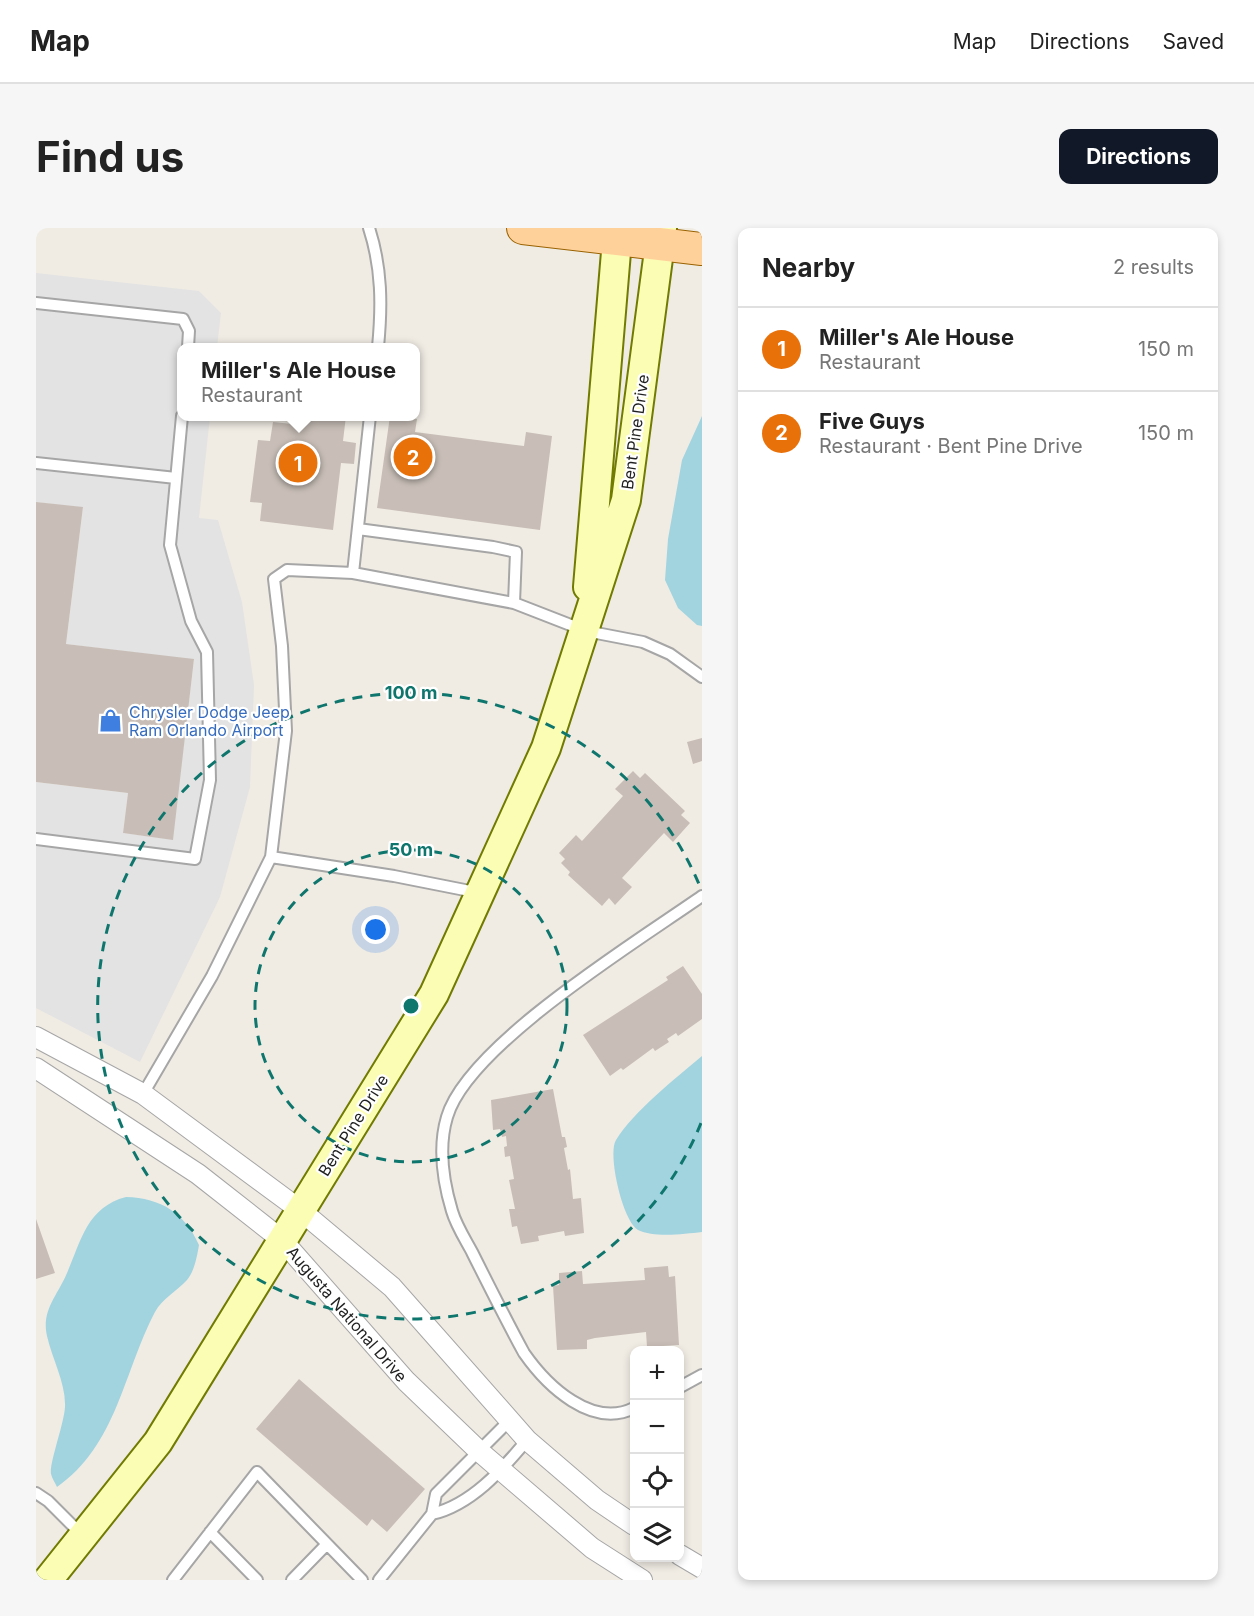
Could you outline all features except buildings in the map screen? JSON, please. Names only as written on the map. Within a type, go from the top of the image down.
[{"type":"main road","points":[[523,228],[661,236],[702,249]]},
{"type":"street","name":"Bent Pine Drive","points":[[586,631],[591,529],[617,234]]},
{"type":"street","name":"Bent Pine Drive","points":[[48,1580],[158,1442],[434,994],[546,748],[586,631],[626,500],[661,236]]},
{"type":"street","points":[[36,1037],[143,1094],[300,1210],[392,1287],[527,1440],[597,1500],[630,1522]]},
{"type":"street","name":"Augusta National Drive","points":[[36,1068],[198,1174],[282,1240],[406,1381],[480,1452],[592,1548],[642,1580]]},
{"type":"street","points":[[684,1557],[702,1568]]},
{"type":"lane","points":[[369,228],[377,252],[383,302],[379,343]]},
{"type":"lane","points":[[36,303],[183,319],[189,331],[188,343]]},
{"type":"lane","points":[[36,840],[195,859],[210,780],[207,652],[191,621],[170,545],[182,421]]},
{"type":"lane","points":[[353,573],[370,421]]},
{"type":"lane","points":[[36,463],[176,478]]},
{"type":"lane","points":[[358,530],[516,552],[514,603]]},
{"type":"lane","points":[[143,1094],[212,975],[271,857],[286,731],[282,646],[274,579],[287,570],[353,573],[514,603],[586,631],[643,642],[670,654],[702,677]]},
{"type":"lane","points":[[271,857],[394,876],[480,893]]},
{"type":"lane","points":[[630,1410],[624,1413],[582,1409],[537,1371],[524,1353],[452,1213],[444,1175],[442,1141],[447,1115],[461,1088],[496,1050],[566,990],[702,896]]},
{"type":"lane","points":[[684,1385],[702,1375]]},
{"type":"lane","points":[[379,1580],[432,1514],[436,1494],[509,1421]]},
{"type":"lane","points":[[432,1514],[451,1510],[502,1470],[527,1440]]},
{"type":"lane","points":[[173,1580],[257,1472],[362,1580]]},
{"type":"lane","points":[[36,1493],[48,1501],[83,1536]]},
{"type":"lane","points":[[210,1532],[257,1580]]},
{"type":"lane","points":[[292,1580],[327,1544]]},
{"type":"shaded area","points":[[36,273],[199,291],[221,313],[217,343],[177,343],[177,421],[210,421],[199,518],[218,520],[242,602],[254,685],[250,787],[220,897],[140,1062],[36,1008],[36,782],[128,793],[123,833],[172,839],[194,660],[66,644],[83,508],[36,502]]},
{"type":"water","points":[[702,416],[702,626],[697,625],[678,608],[665,580],[668,539],[682,460]]},
{"type":"water","points":[[702,1056],[702,1232],[669,1235],[638,1230],[627,1215],[618,1187],[614,1159],[616,1140],[644,1107]]},
{"type":"water","points":[[126,1197],[150,1200],[161,1204],[179,1216],[187,1224],[199,1245],[196,1258],[187,1280],[155,1312],[116,1407],[93,1451],[77,1470],[57,1487],[51,1476],[51,1469],[64,1414],[65,1398],[49,1345],[46,1318],[87,1227],[102,1209]]},
{"type":"place","name":"Five Guys","points":[[413,457]]},
{"type":"place","name":"Miller's Ale House","points":[[298,463]]},
{"type":"place","name":"Chrysler Dodge Jeep Ram Orlando Airport","points":[[111,721]]}]
